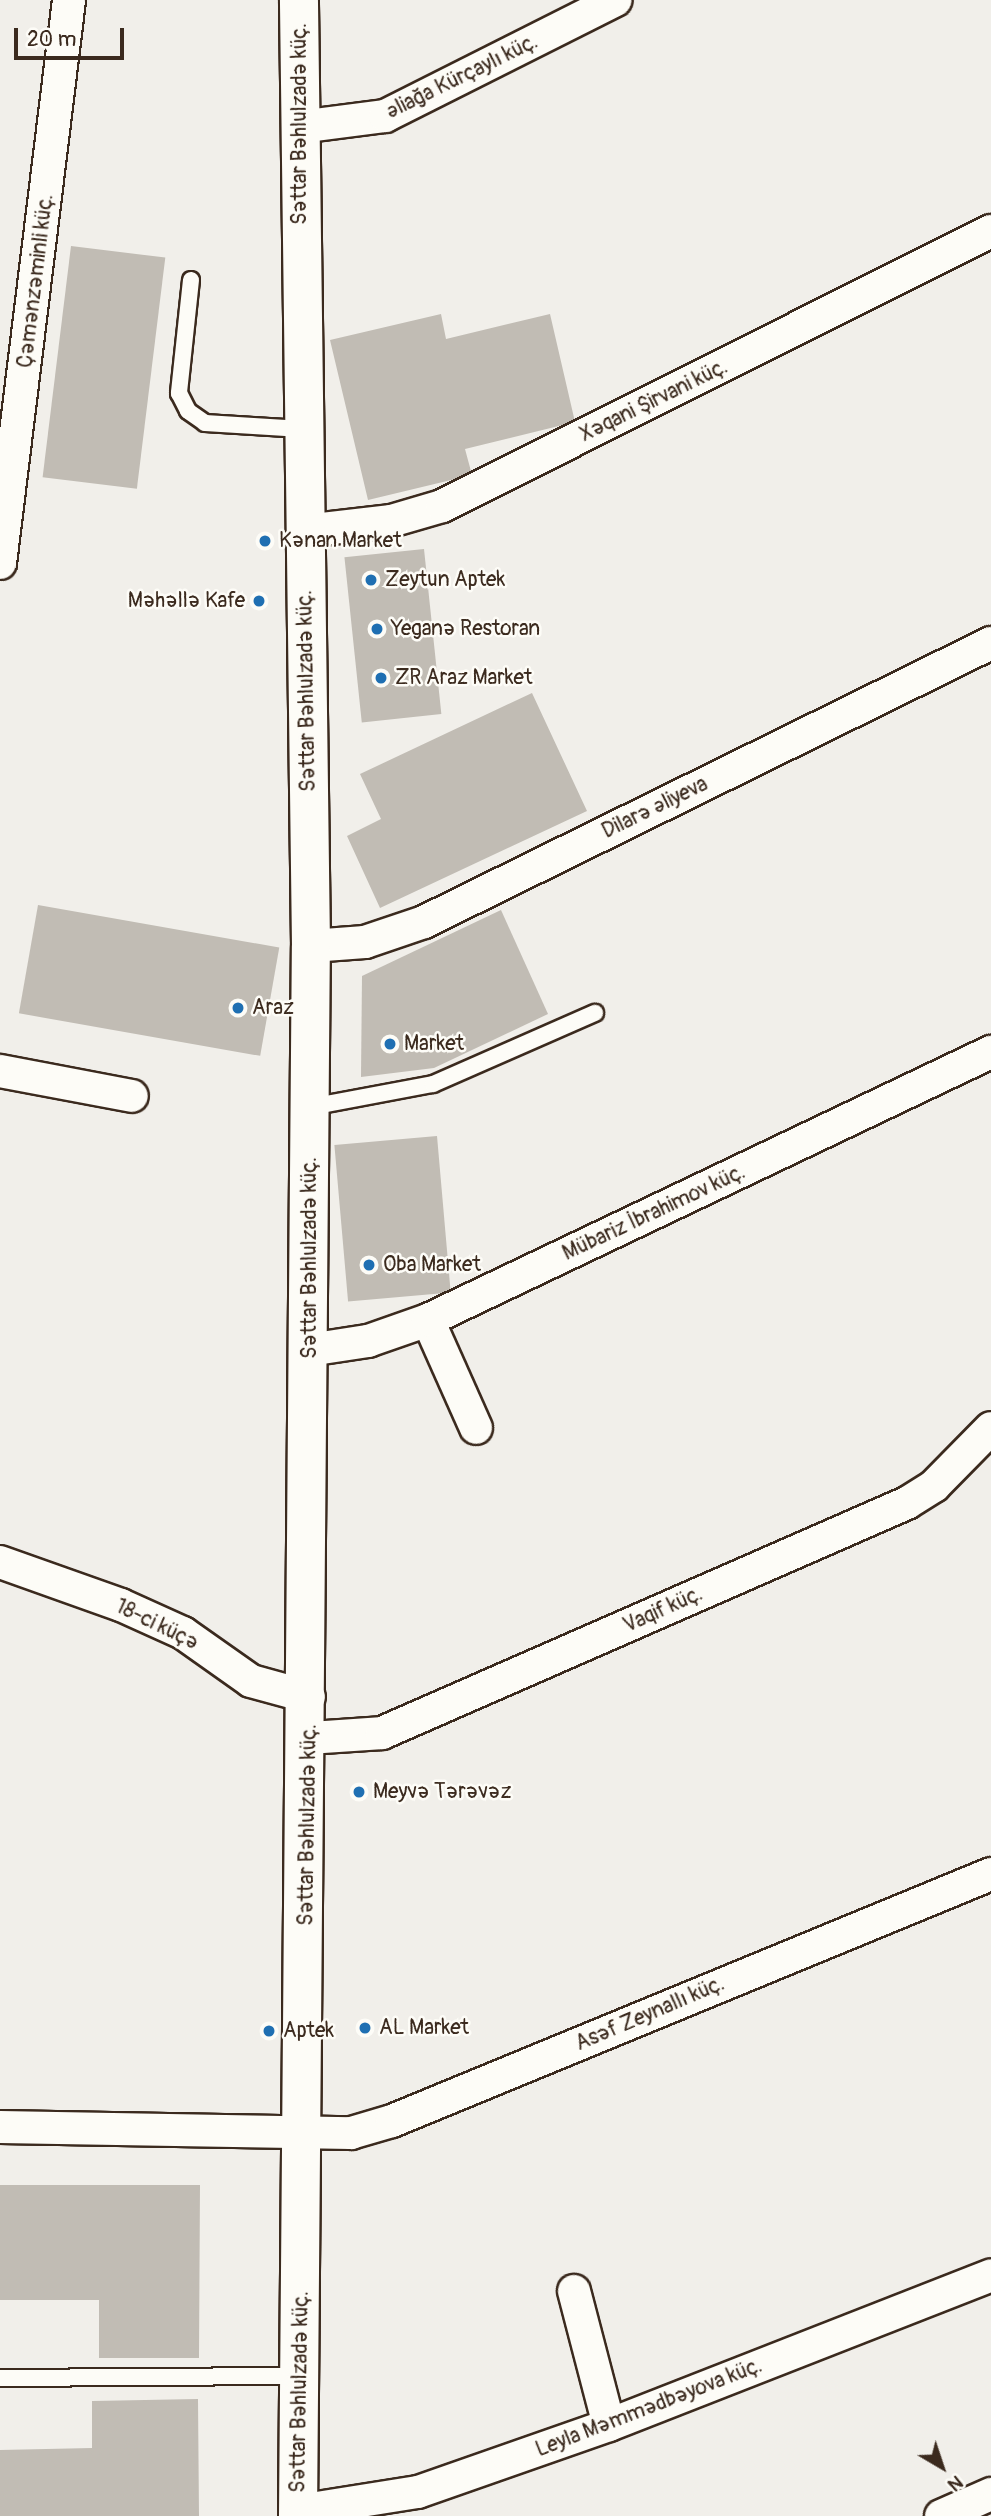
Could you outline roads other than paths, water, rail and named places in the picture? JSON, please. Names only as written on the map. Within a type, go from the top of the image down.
[{"type":"street","name":"Çəmənzəminli küç.","points":[[0,563],[69,0]]},
{"type":"street","name":"Səttar Bəhlulzadə küç.","points":[[298,2514],[309,1738],[311,1107],[299,0]]},
{"type":"street","name":"Əliağa Kürçaylı küç.","points":[[299,127],[385,116],[616,0]]},
{"type":"street","name":"Xəqani Şirvani küç.","points":[[304,531],[391,521],[442,506],[991,231]]},
{"type":"street","name":"Dilarə Əliyeva","points":[[311,946],[365,942],[424,922],[991,643]]},
{"type":"street","name":"Mübariz İbrahimov küç.","points":[[309,1350],[368,1341],[428,1320],[991,1052]]},
{"type":"street","points":[[0,1071],[132,1096]]},
{"type":"street","points":[[428,1320],[476,1428]]},
{"type":"street","name":"Vaqif küç.","points":[[309,1738],[382,1732],[907,1503],[934,1486],[991,1428]]},
{"type":"street","name":"18-ci küçə","points":[[0,1562],[121,1605],[183,1633],[251,1681],[309,1697]]},
{"type":"street","name":"Asəf Zeynallı küç.","points":[[0,2127],[305,2137],[392,2122],[991,1874]]},
{"type":"street","name":"Leyla Məmmədbəyova küç.","points":[[298,2514],[418,2492],[609,2425],[991,2275]]},
{"type":"street","points":[[575,2291],[609,2425]]},
{"type":"street","points":[[941,2516],[991,2494]]},
{"type":"lane","points":[[191,279],[179,393],[188,411],[205,423],[302,429]]},
{"type":"lane","points":[[311,1107],[433,1084],[596,1013]]},
{"type":"lane","points":[[0,2378],[299,2376]]},
{"type":"place","name":"Kənan Market","points":[[265,541]]},
{"type":"place","name":"Zeytun Aptek","points":[[371,580]]},
{"type":"place","name":"Məhəllə Kafe","points":[[259,601]]},
{"type":"place","name":"Yeganə Restoran","points":[[377,629]]},
{"type":"place","name":"ZR Araz Market","points":[[381,678]]},
{"type":"place","name":"Araz","points":[[238,1008]]},
{"type":"place","name":"Market","points":[[390,1044]]},
{"type":"place","name":"Oba Market","points":[[369,1265]]},
{"type":"place","name":"Meyvə Tərəvəz","points":[[359,1792]]},
{"type":"place","name":"AL Market","points":[[365,2028]]},
{"type":"place","name":"Aptek","points":[[269,2031]]}]
